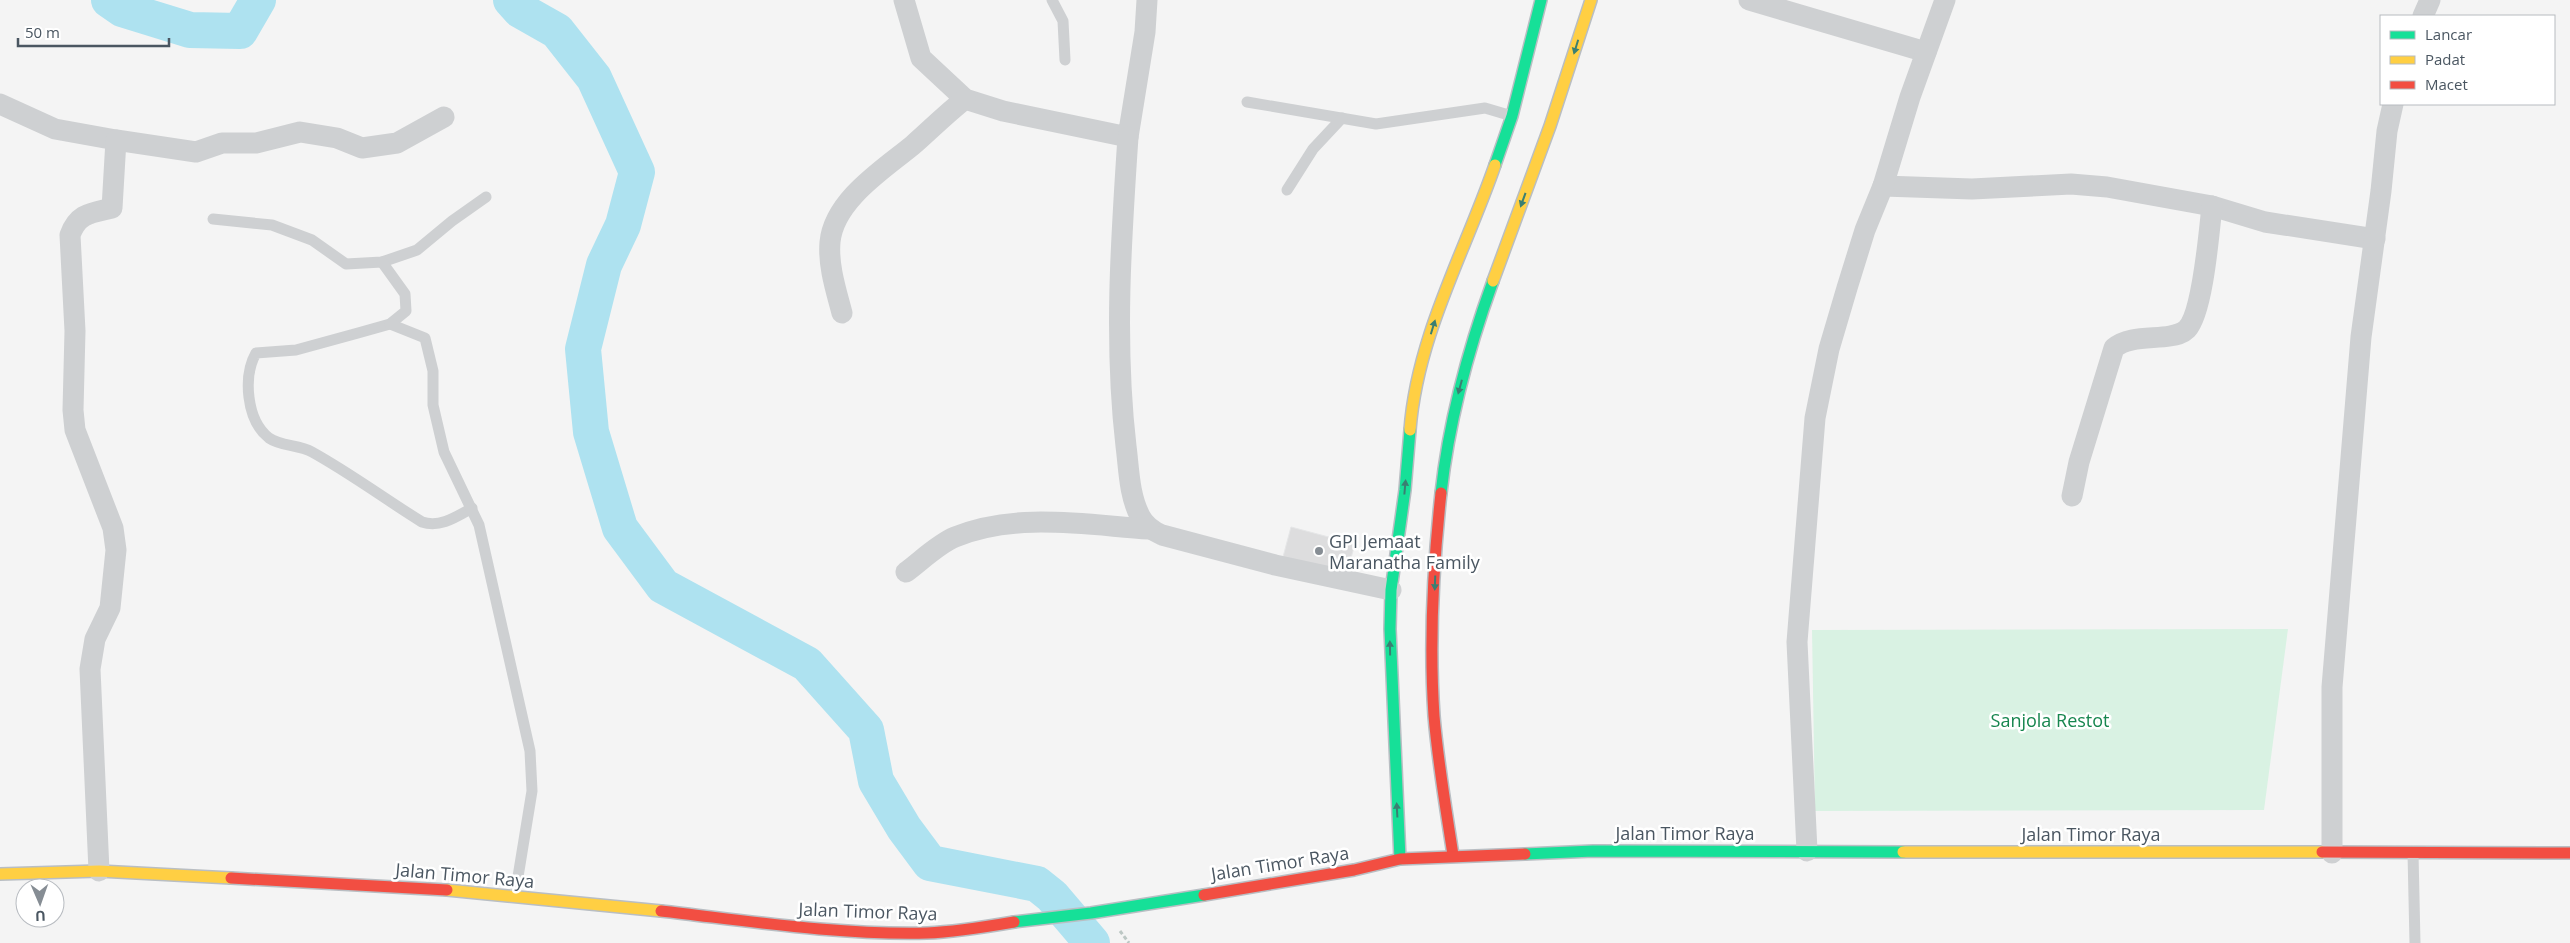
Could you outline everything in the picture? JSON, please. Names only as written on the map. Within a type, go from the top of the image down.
[{"type":"highway","points":[[1400,859],[1390,673],[1391,590],[1405,490],[1410,424],[1422,363],[1444,307],[1458,253],[1487,189],[1512,116],[1541,0]]},
{"type":"highway","points":[[1453,855],[1438,759],[1433,635],[1442,491],[1457,398],[1476,317],[1556,110],[1591,0]]},
{"type":"highway","name":"Jalan Timor Raya","points":[[0,874],[99,871],[308,881],[515,895],[826,929],[981,935],[1046,917],[1091,913],[1354,870],[1400,859],[1453,855],[1593,851],[2570,853]]},
{"type":"street","points":[[904,0],[921,58],[965,100],[1012,113],[1128,137]]},
{"type":"street","points":[[1147,0],[1145,32],[1128,137],[1119,309],[1120,396],[1131,491],[1140,517],[1149,529]]},
{"type":"street","points":[[1749,0],[1926,52]]},
{"type":"street","points":[[1807,851],[1797,642],[1815,418],[1829,349],[1846,288],[1865,230],[1883,186],[1926,52],[1945,0]]},
{"type":"street","points":[[2423,15],[2430,0]]},
{"type":"street","points":[[842,313],[830,264],[830,240],[836,222],[849,201],[864,185],[965,100]]},
{"type":"street","points":[[0,104],[55,129],[196,152],[222,143],[256,143],[300,132],[337,138],[362,148],[397,143],[444,117]]},
{"type":"street","points":[[2332,853],[2332,687],[2361,337],[2375,239],[2387,131],[2393,105]]},
{"type":"street","points":[[99,871],[90,669],[95,639],[110,608],[115,579],[116,550],[113,528],[76,430],[73,410],[75,332],[70,235],[74,222],[80,218],[112,208],[116,140]]},
{"type":"street","points":[[1883,186],[1972,189],[2071,184],[2107,186],[2212,206],[2265,222],[2375,239]]},
{"type":"street","points":[[2072,496],[2079,462],[2114,348],[2121,342],[2130,340],[2179,334],[2187,329],[2193,320],[2200,296],[2212,206]]},
{"type":"street","points":[[906,572],[954,537],[992,525],[1042,522],[1149,529],[1162,535],[1275,565],[1391,590]]},
{"type":"lane","points":[[1052,0],[1063,21],[1065,60]]},
{"type":"lane","points":[[1247,102],[1376,124],[1486,108],[1512,116]]},
{"type":"lane","points":[[1287,190],[1313,149],[1342,118]]},
{"type":"lane","points":[[214,219],[272,225],[312,240],[346,264],[382,262],[417,250],[452,220],[486,197]]},
{"type":"lane","points":[[382,262],[405,294],[406,311],[390,324],[296,350],[256,353],[251,362],[248,392],[255,422],[269,438],[310,451],[422,522],[431,525],[446,522],[472,508]]},
{"type":"lane","points":[[390,324],[425,338],[433,371],[433,405],[444,452],[479,525],[530,751],[532,791],[515,895]]},
{"type":"lane","points":[[2413,854],[2415,943]]},
{"type":"green space","name":"Sanjola Restot","points":[[2288,629],[2264,810],[1815,811],[1812,630]]},
{"type":"building","name":"GPI Jemaat Maranatha Family","points":[[1291,527],[1355,544],[1346,575],[1283,557]]},
{"type":"waterway","points":[[109,0],[122,9],[190,30],[240,31],[258,0]]},
{"type":"waterway","points":[[511,0],[520,10],[557,31],[594,78],[637,172],[623,225],[604,265],[583,349],[591,432],[620,528],[663,586],[807,664],[866,730],[876,781],[904,828],[930,863],[1037,884],[1052,896],[1092,943]]},
{"type":"traffic: fast","points":[[1495,165],[1512,116],[1541,0]]},
{"type":"traffic: fast","points":[[1441,493],[1454,412],[1475,333],[1493,281]]},
{"type":"traffic: fast","points":[[1400,859],[1390,629],[1391,590],[1405,490],[1410,430]]},
{"type":"traffic: fast","points":[[1525,854],[1593,851],[1903,852]]},
{"type":"traffic: fast","points":[[1014,922],[1091,913],[1204,895]]},
{"type":"traffic: slow","points":[[1493,281],[1550,126],[1591,0]]},
{"type":"traffic: slow","points":[[1410,430],[1414,395],[1432,328],[1495,165]]},
{"type":"traffic: slow","points":[[1903,852],[2322,852]]},
{"type":"traffic: slow","points":[[0,874],[99,871],[231,878]]},
{"type":"traffic: slow","points":[[447,890],[661,911]]},
{"type":"traffic: jam","points":[[1441,493],[1433,604],[1432,660],[1434,716],[1442,786],[1453,855]]},
{"type":"traffic: jam","points":[[2322,852],[2570,853]]},
{"type":"traffic: jam","points":[[1204,895],[1354,870],[1400,859],[1525,854]]},
{"type":"traffic: jam","points":[[231,878],[447,890]]},
{"type":"traffic: jam","points":[[661,911],[860,932],[949,932],[1014,922]]},
{"type":"place","name":"GPI Jemaat Maranatha Family","points":[[1319,551]]}]
